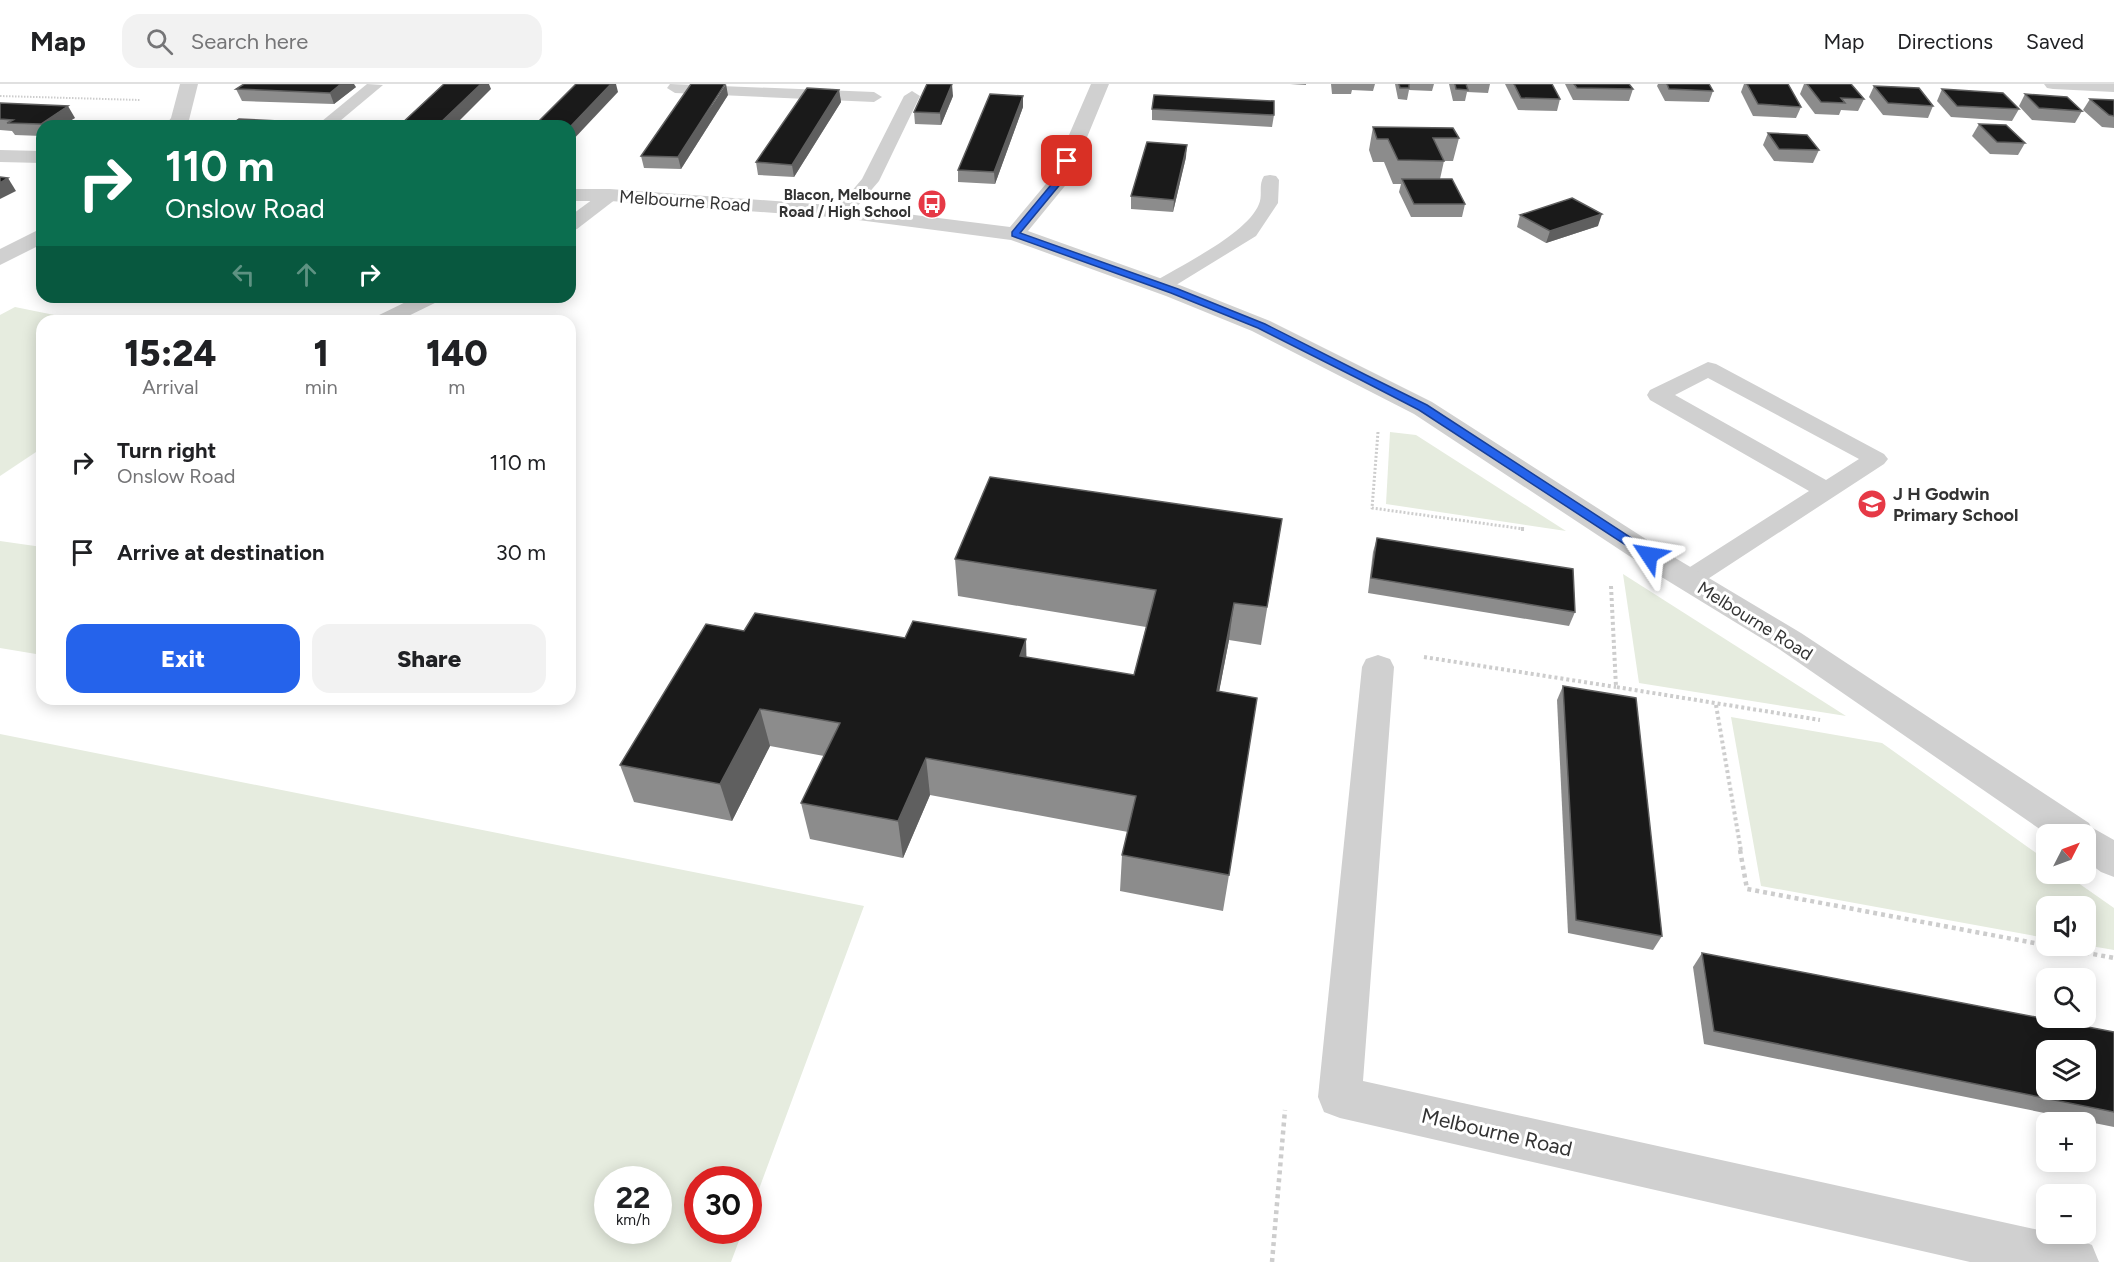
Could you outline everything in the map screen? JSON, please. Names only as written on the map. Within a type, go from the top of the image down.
[{"type":"street","points":[[1015,234],[1059,181],[1100,84]]},
{"type":"street","points":[[2053,84],[2114,87]]},
{"type":"street","points":[[180,120],[186,93]]},
{"type":"street","points":[[0,156],[36,157]]},
{"type":"street","name":"Melbourne Road","points":[[576,195],[610,195],[843,212],[1015,234],[1161,286],[1261,326],[1423,408],[1688,580],[1790,641],[2061,824]]},
{"type":"street","points":[[0,258],[36,239]]},
{"type":"street","points":[[1340,1097],[1378,667]]},
{"type":"street","points":[[2096,848],[2114,861]]},
{"type":"street","name":"Melbourne Road","points":[[1340,1097],[2075,1262]]},
{"type":"lane","points":[[678,84],[675,88],[874,97]]},
{"type":"lane","points":[[331,120],[375,85]]},
{"type":"lane","points":[[843,212],[870,181],[912,96]]},
{"type":"lane","points":[[1161,286],[1249,232],[1269,203],[1270,180]]},
{"type":"lane","points":[[576,220],[610,195]]},
{"type":"lane","points":[[394,315],[420,303]]},
{"type":"lane","points":[[1688,580],[1876,459],[1708,369],[1658,395],[1826,490]]},
{"type":"path","points":[[0,96],[186,93]]},
{"type":"path","points":[[1423,408],[1378,432],[1372,508],[1526,529]]},
{"type":"path","points":[[1616,687],[1609,540],[1631,543]]},
{"type":"path","points":[[1378,667],[1379,650],[1831,722]]},
{"type":"path","points":[[1716,705],[1747,889],[2114,958]]},
{"type":"path","points":[[1272,1262],[1287,1084],[1340,1097]]},
{"type":"shaded area","points":[[15,307],[54,315],[36,315],[36,452],[0,476],[0,315]]},
{"type":"shaded area","points":[[1390,432],[1416,435],[1566,531],[1386,504]]},
{"type":"shaded area","points":[[0,541],[36,546],[36,654],[0,648]]},
{"type":"shaded area","points":[[1623,574],[1846,716],[1639,683]]},
{"type":"shaded area","points":[[1731,717],[1882,743],[2036,853],[2036,884],[2080,884],[2114,908],[2114,950],[2096,947],[2096,896],[2036,896],[2036,936],[1761,886]]},
{"type":"shaded area","points":[[0,734],[864,906],[762,1181],[762,1166],[684,1166],[684,1244],[738,1244],[731,1262],[0,1262]]},
{"type":"building","points":[[244,84],[341,84],[330,93],[236,89]]},
{"type":"building","points":[[444,84],[481,84],[443,120],[405,120]]},
{"type":"building","points":[[576,84],[611,84],[576,121],[540,120]]},
{"type":"building","points":[[691,84],[725,84],[678,157],[641,156]]},
{"type":"building","points":[[927,84],[952,84],[940,113],[914,112]]},
{"type":"building","points":[[1399,84],[1409,84],[1409,88],[1400,88]]},
{"type":"building","points":[[1455,84],[1466,84],[1468,90],[1456,89]]},
{"type":"building","points":[[1514,84],[1552,84],[1560,99],[1521,98]]},
{"type":"building","points":[[1574,84],[1629,84],[1633,89],[1577,88]]},
{"type":"building","points":[[1667,84],[1709,84],[1713,91],[1669,89]]},
{"type":"building","points":[[1747,84],[1788,84],[1801,107],[1758,104]]},
{"type":"building","points":[[1807,84],[1851,84],[1864,99],[1841,98],[1845,103],[1821,102]]},
{"type":"building","points":[[1874,86],[1919,88],[1933,106],[1888,103]]},
{"type":"building","points":[[807,88],[839,90],[792,165],[756,162]]},
{"type":"building","points":[[1942,89],[2003,93],[2019,109],[1957,106]]},
{"type":"building","points":[[990,94],[1023,96],[994,172],[958,170]]},
{"type":"building","points":[[2025,94],[2067,97],[2082,111],[2039,108]]},
{"type":"building","points":[[1154,95],[1274,101],[1274,115],[1152,109]]},
{"type":"building","points":[[2090,99],[2114,100],[2114,116],[2109,115]]},
{"type":"building","points":[[0,103],[68,106],[47,120],[36,120],[36,124],[7,123],[13,120],[0,119]]},
{"type":"building","points":[[1979,124],[2006,125],[2025,143],[1997,142]]},
{"type":"building","points":[[1373,127],[1453,128],[1459,138],[1433,138],[1444,161],[1398,160],[1388,139],[1377,139]]},
{"type":"building","points":[[1768,133],[1807,135],[1819,150],[1779,149]]},
{"type":"building","points":[[1147,142],[1187,145],[1174,200],[1131,196]]},
{"type":"building","points":[[0,177],[8,178],[0,183]]},
{"type":"building","points":[[1402,179],[1452,179],[1465,204],[1414,204]]},
{"type":"building","points":[[1572,198],[1602,214],[1550,231],[1520,215]]},
{"type":"building","points":[[990,477],[1282,519],[1267,607],[1234,603],[1217,691],[1257,698],[1229,875],[1122,855],[1136,796],[926,758],[898,821],[801,803],[840,723],[760,709],[720,784],[620,765],[706,624],[744,631],[755,613],[905,638],[913,621],[1026,639],[1020,656],[1134,675],[1156,590],[955,559]]},
{"type":"building","points":[[1377,538],[1573,569],[1575,612],[1371,578]]},
{"type":"building","points":[[1563,686],[1636,698],[1662,936],[1576,920]]},
{"type":"building","points":[[1702,953],[2036,1017],[2036,1028],[2093,1028],[2114,1032],[2114,1112],[2055,1100],[2096,1100],[2096,1040],[2036,1040],[2036,1096],[1714,1031]]},
{"type":"place","name":"Blacon, Melbourne Road / High School","points":[[932,204]]},
{"type":"place","name":"J H Godwin Primary School","points":[[1872,504]]},
{"type":"route","points":[[1067,161],[1059,181],[1015,234],[1174,291],[1261,326],[1362,377],[1423,408],[1649,555]]}]
